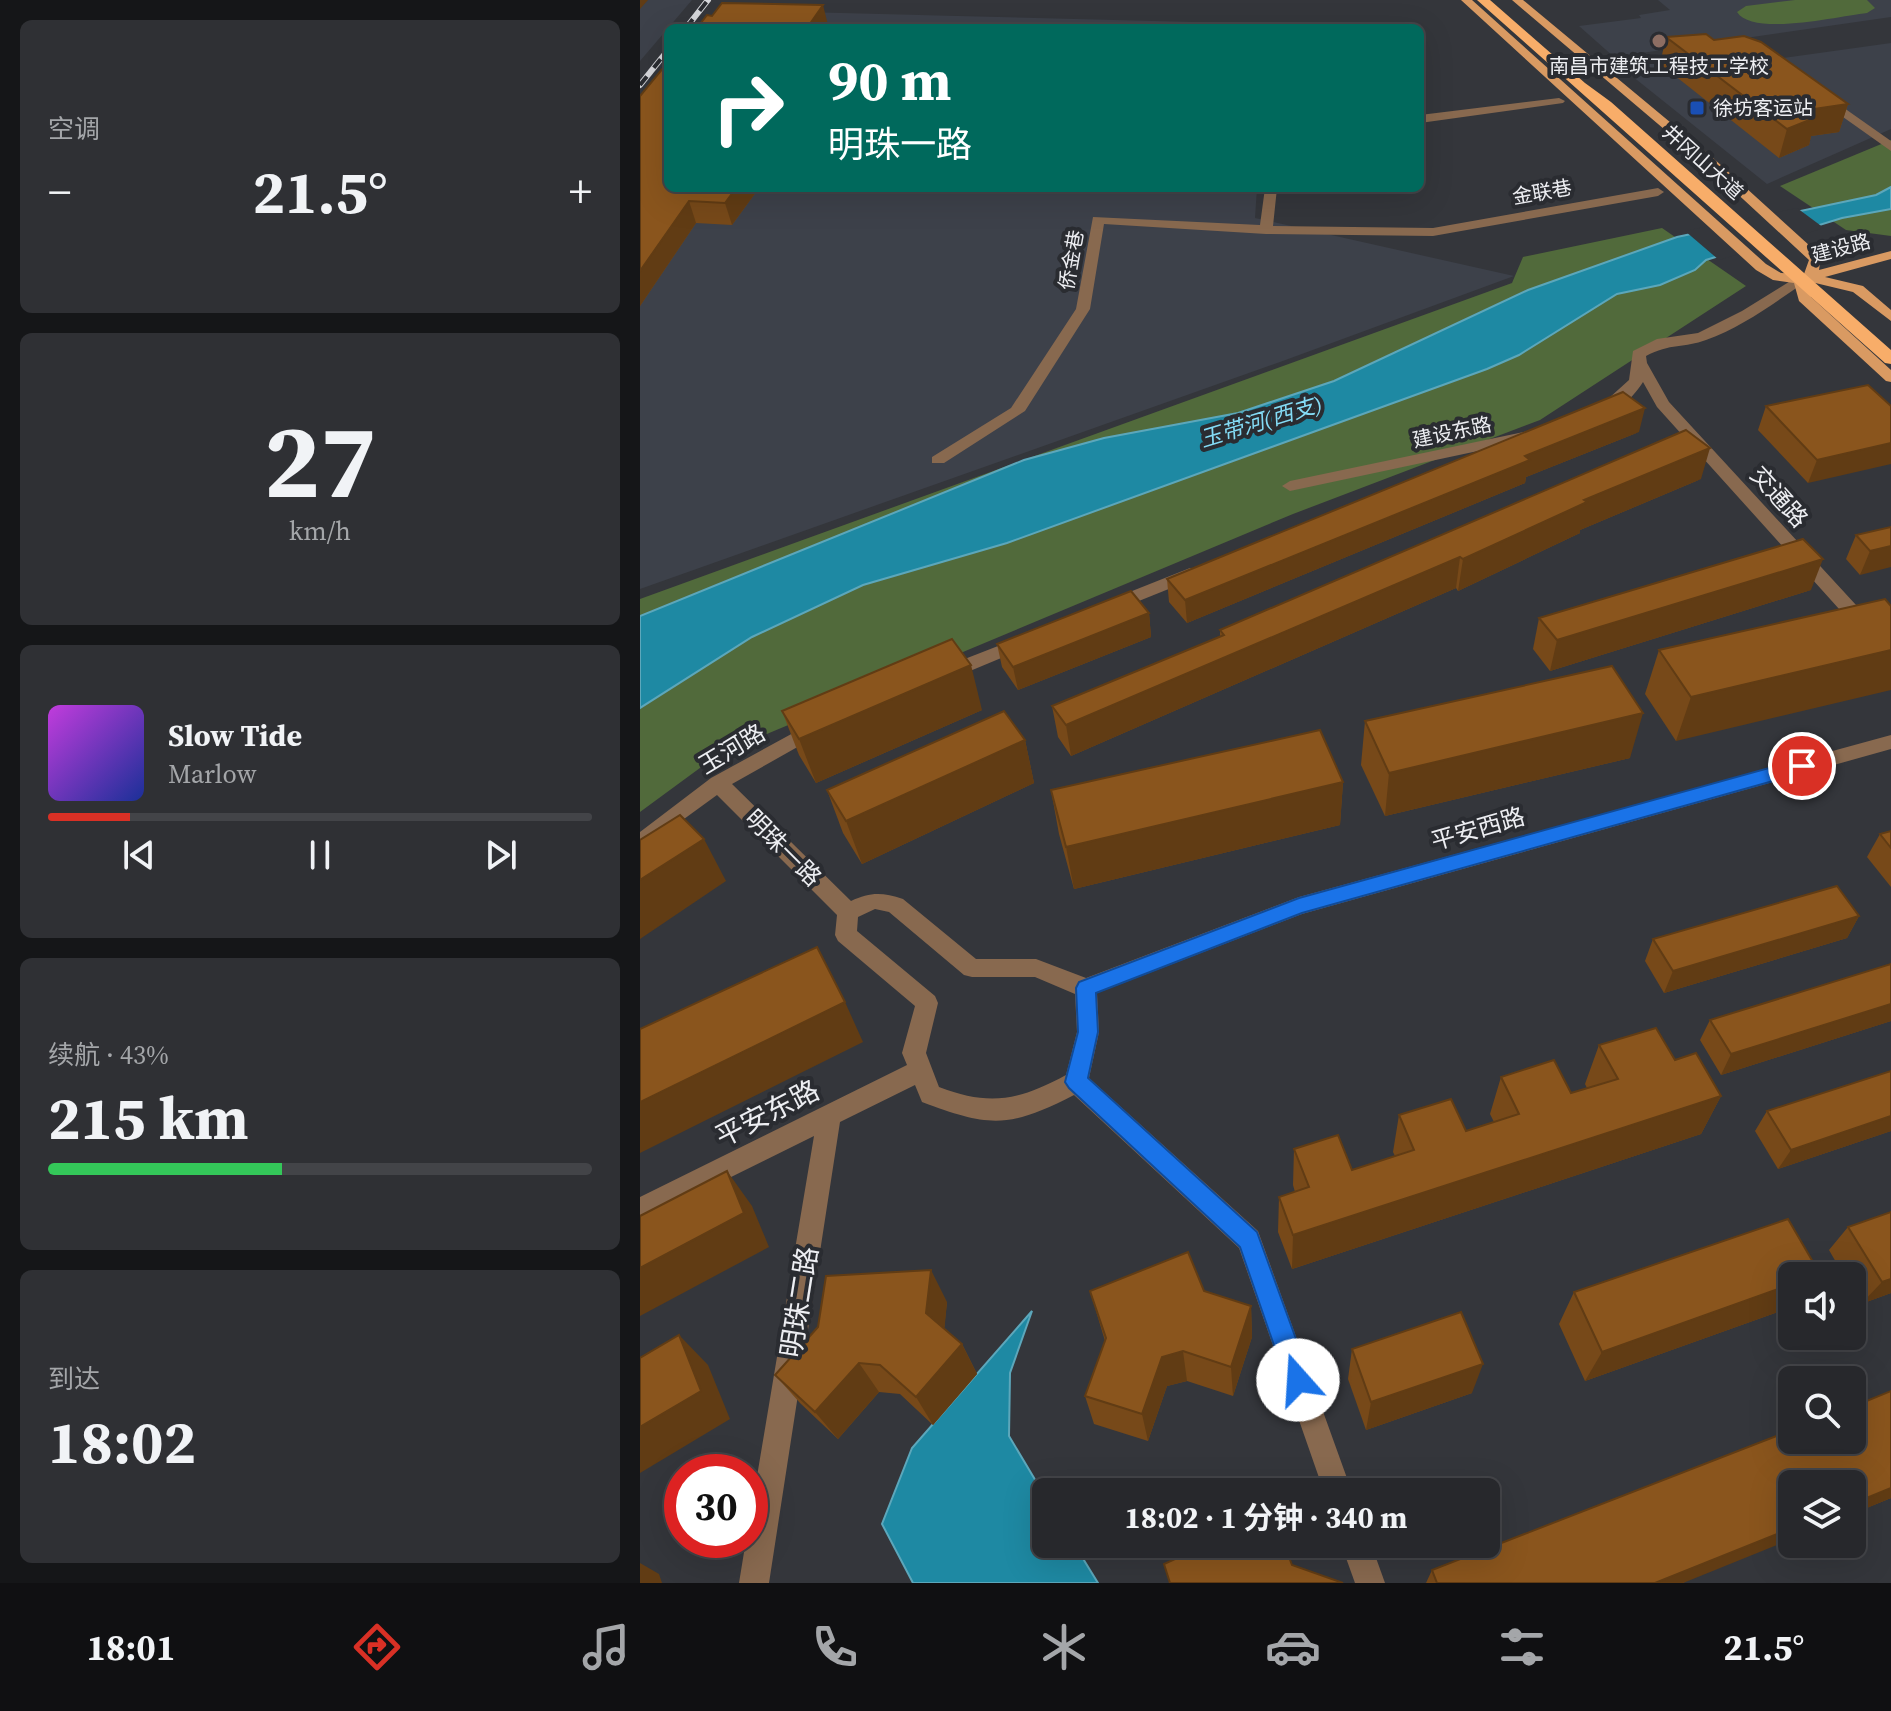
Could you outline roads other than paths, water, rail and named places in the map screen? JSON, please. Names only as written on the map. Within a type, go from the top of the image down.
[{"type":"highway","name":"井冈山大道","points":[[1483,0],[1742,210]]},
{"type":"highway","name":"井冈山大道","points":[[1493,0],[1742,210],[1771,255],[1805,278],[1891,347]]},
{"type":"highway","name":"井冈山大道","points":[[1805,278],[1891,359]]},
{"type":"main road","points":[[1466,0],[1701,212],[1771,255]]},
{"type":"main road","points":[[1517,0],[1597,66],[1742,210],[1816,259],[1805,278],[1804,298],[1891,378]]},
{"type":"main road","name":"建设路","points":[[1805,278],[1891,255]]},
{"type":"main road","points":[[1805,278],[1858,289],[1891,317]]},
{"type":"street","points":[[1597,66],[1704,53]]},
{"type":"street","points":[[1814,92],[1891,147]]},
{"type":"street","points":[[1424,117],[1559,101]]},
{"type":"street","points":[[1266,230],[1271,192]]},
{"type":"street","name":"金联巷","points":[[1433,232],[1658,192]]},
{"type":"street","name":"侨金巷","points":[[938,460],[1017,411],[1083,309],[1098,220],[1266,230],[1433,232]]},
{"type":"street","points":[[1591,417],[1632,392],[1642,370],[1638,354],[1662,342],[1701,337],[1747,314],[1805,278]]},
{"type":"street","name":"交通路","points":[[1641,365],[1662,404],[1891,655]]},
{"type":"street","name":"建设东路","points":[[1290,486],[1547,432]]},
{"type":"street","points":[[1092,614],[1206,568]]},
{"type":"street","points":[[932,680],[1048,632]]},
{"type":"street","name":"玉河路","points":[[640,843],[718,783],[831,721]]},
{"type":"street","name":"平安西路","points":[[1086,988],[1299,906],[1891,742]]},
{"type":"street","name":"明珠一路","points":[[718,783],[848,912],[846,935],[927,1003],[914,1053],[921,1070]]},
{"type":"street","points":[[848,912],[873,900],[895,905],[972,968],[1036,968],[1086,988],[1088,1032],[1076,1082],[1046,1099],[1005,1109],[968,1109],[930,1094],[921,1070]]},
{"type":"street","name":"平安东路","points":[[640,1210],[921,1070]]},
{"type":"street","points":[[1076,1082],[1249,1240],[1333,1478]]},
{"type":"street","name":"明珠二路","points":[[754,1583],[829,1116]]},
{"type":"street","points":[[1361,1558],[1370,1583]]},
{"type":"water","name":"玉带河(西支)","points":[[1891,187],[1891,209],[1842,218],[1706,260],[1695,270],[1660,285],[1617,294],[1519,355],[1487,369],[1007,543],[863,585],[752,637],[640,708],[640,616],[1024,460],[1104,438],[1238,413],[1334,381],[1528,290],[1677,237],[1876,195]]},
{"type":"water","points":[[1032,1311],[1010,1373],[1009,1436],[1034,1478],[1032,1558],[1083,1558],[1098,1583],[913,1583],[882,1524],[912,1448]]},
{"type":"railway","points":[[689,24],[708,0]]},
{"type":"railway","points":[[640,85],[664,55]]},
{"type":"place","name":"南昌市建筑工程技工学校","points":[[1659,41]]},
{"type":"place","name":"徐坊客运站","points":[[1697,108]]}]
